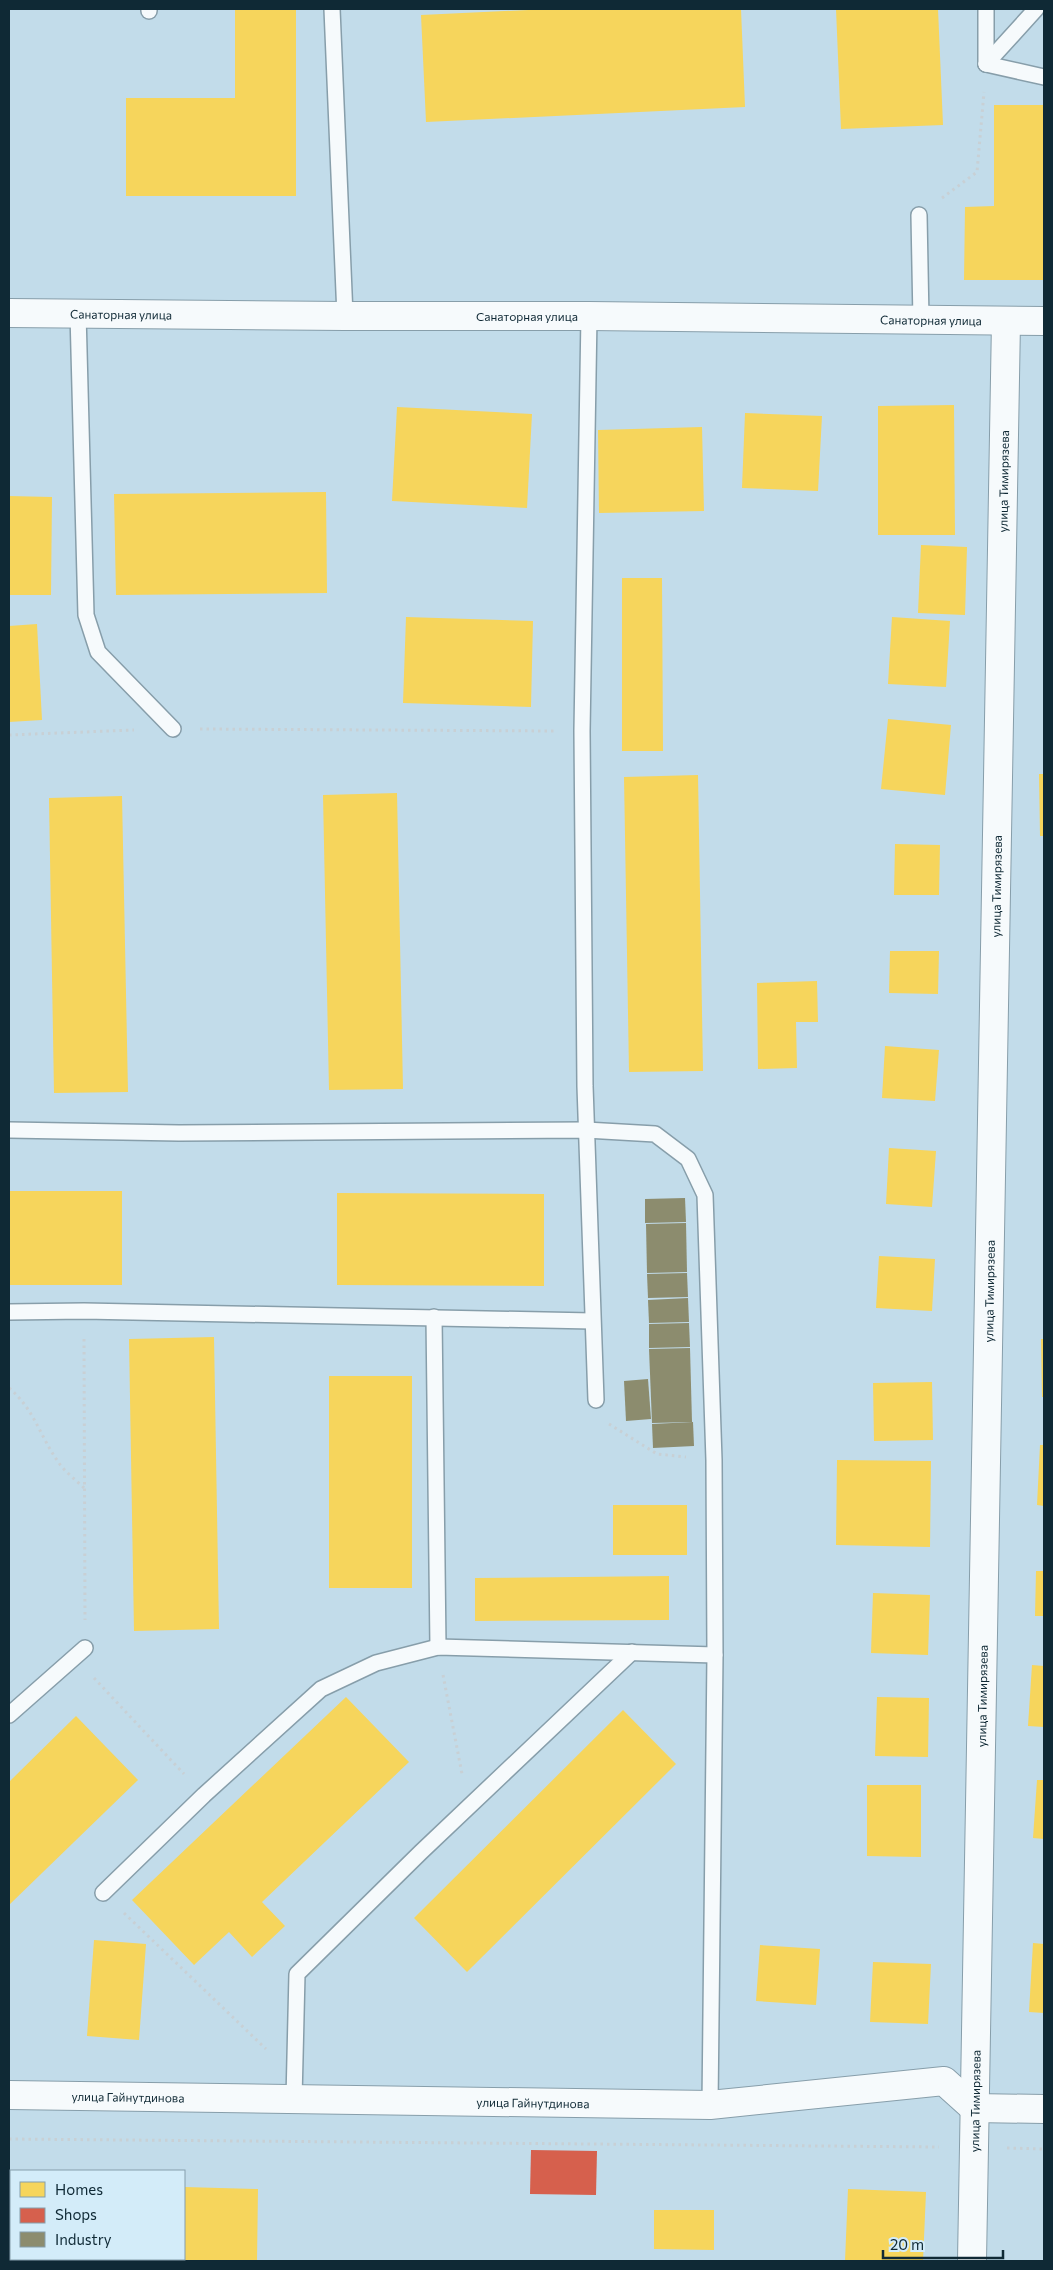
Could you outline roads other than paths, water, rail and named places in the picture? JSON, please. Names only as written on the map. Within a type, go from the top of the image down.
[{"type":"street","name":"Санаторная улица","points":[[9,314],[589,316],[1044,321]]},
{"type":"street","name":"улица Тимирязева","points":[[972,2261],[1006,321]]},
{"type":"street","name":"улица Гайнутдинова","points":[[9,2095],[294,2088],[710,2105],[944,2081],[974,2108]]},
{"type":"street","points":[[974,2108],[1044,2109]]},
{"type":"lane","points":[[332,9],[345,316]]},
{"type":"lane","points":[[986,9],[986,64]]},
{"type":"lane","points":[[986,64],[1036,9]]},
{"type":"lane","points":[[986,64],[1044,78]]},
{"type":"lane","points":[[919,215],[921,320]]},
{"type":"lane","points":[[78,313],[86,615],[98,652],[172,729]]},
{"type":"lane","points":[[589,316],[582,731],[586,1130],[596,1400]]},
{"type":"lane","points":[[9,1130],[179,1133],[586,1130],[655,1134],[688,1159],[705,1195],[714,1460],[715,1655],[710,2105]]},
{"type":"lane","points":[[9,1312],[84,1310],[592,1321]]},
{"type":"lane","points":[[434,1317],[438,1647]]},
{"type":"lane","points":[[103,1893],[204,1795],[321,1689],[376,1663],[438,1647],[715,1655]]},
{"type":"lane","points":[[9,1715],[85,1648]]},
{"type":"lane","points":[[294,2088],[297,1974],[632,1652]]}]
